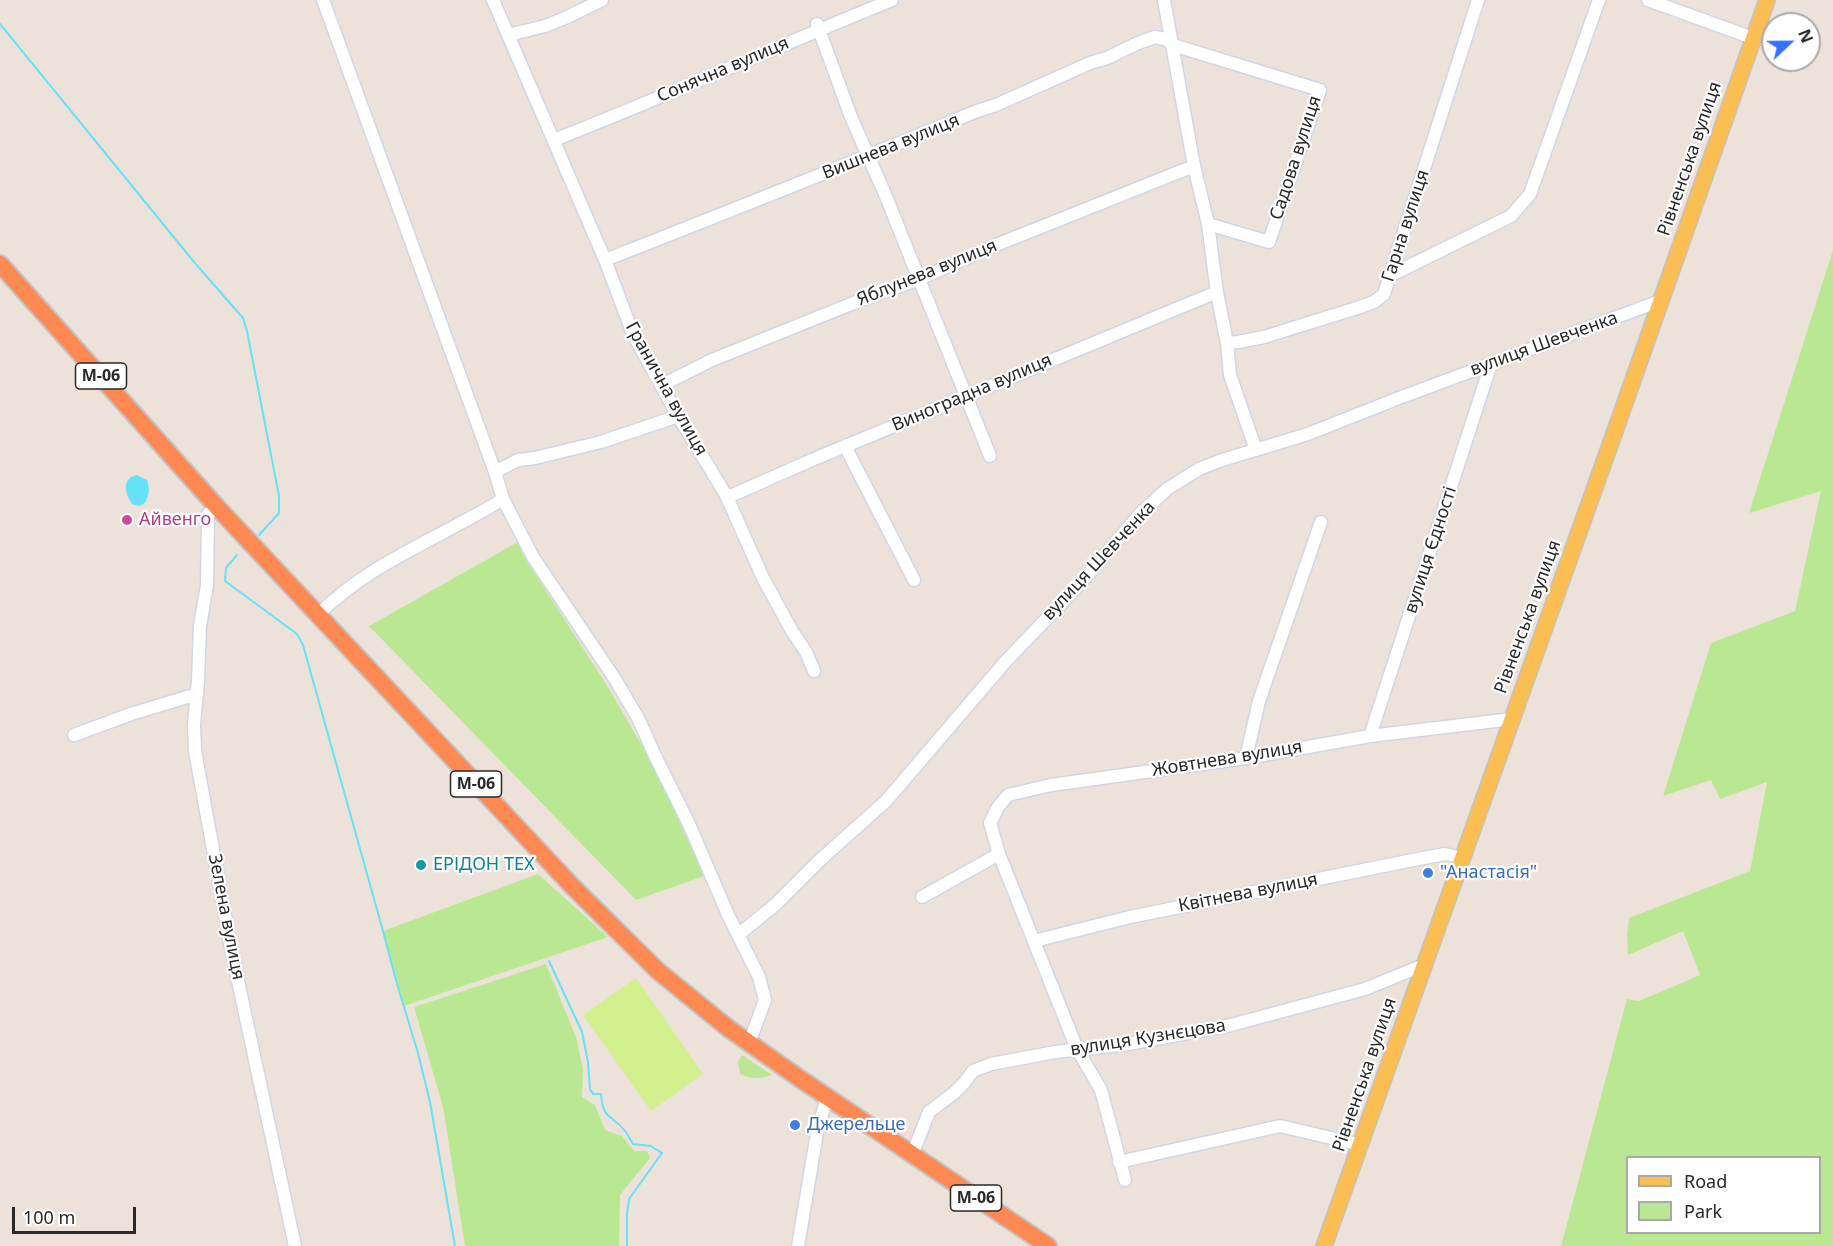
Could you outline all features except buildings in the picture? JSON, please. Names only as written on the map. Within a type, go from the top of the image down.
[{"type":"highway","name":"М-06","points":[[0,264],[217,507],[633,948],[684,993],[749,1043],[1048,1246]]},
{"type":"main road","name":"Рівненська вулиця","points":[[1324,1246],[1767,0]]},
{"type":"street","points":[[323,0],[495,472],[503,500],[533,557],[615,679],[638,718],[689,824],[728,915],[759,977],[765,1000],[749,1043]]},
{"type":"street","name":"Гранична вулиця","points":[[493,0],[605,260],[633,334],[678,416],[728,498],[764,578],[792,631],[806,652],[814,671]]},
{"type":"street","points":[[507,35],[545,26],[602,0]]},
{"type":"street","name":"Сонячна вулиця","points":[[554,140],[629,111],[819,28],[892,0]]},
{"type":"street","points":[[1164,0],[1194,166],[1208,225],[1230,375],[1256,450]]},
{"type":"street","name":"Гарна вулиця","points":[[1227,343],[1264,337],[1374,302],[1384,294],[1478,0]]},
{"type":"street","points":[[1391,275],[1511,216],[1530,194],[1599,0]]},
{"type":"street","points":[[1648,0],[1753,38]]},
{"type":"street","points":[[819,28],[851,117],[870,156],[990,456]]},
{"type":"street","name":"Вишнева вулиця","points":[[605,260],[996,105],[1138,43],[1155,37],[1165,39],[1173,45]]},
{"type":"street","name":"Садова вулиця","points":[[1173,45],[1320,90],[1269,242],[1208,225]]},
{"type":"street","name":"Яблунева вулиця","points":[[662,386],[712,360],[919,279],[996,245],[1194,166]]},
{"type":"street","name":"Виноградна вулиця","points":[[728,498],[847,445],[1217,292]]},
{"type":"street","name":"вулиця Шевченка","points":[[738,935],[776,904],[820,860],[886,801],[1006,661],[1078,586],[1140,514],[1167,489],[1199,469],[1308,434],[1660,301]]},
{"type":"street","name":"вулиця Єдності","points":[[1370,736],[1491,364]]},
{"type":"street","points":[[495,472],[518,460],[601,442],[678,416]]},
{"type":"street","points":[[847,445],[848,452],[914,580]]},
{"type":"street","points":[[318,615],[329,603],[362,579],[503,500]]},
{"type":"street","name":"Зелена вулиця","points":[[217,507],[208,514],[207,585],[200,626],[194,725],[195,751],[232,953],[295,1246]]},
{"type":"street","points":[[1246,758],[1259,701],[1321,522]]},
{"type":"street","points":[[74,735],[197,693]]},
{"type":"street","name":"Жовтнева вулиця","points":[[1125,1180],[1101,1090],[1077,1049],[999,854],[990,823],[998,807],[1008,795],[1051,785],[1246,758],[1370,736],[1512,719]]},
{"type":"street","points":[[922,897],[999,854]]},
{"type":"street","name":"Квітнева вулиця","points":[[1034,941],[1140,915],[1418,859],[1445,854],[1462,858]]},
{"type":"street","name":"вулиця Кузнєцова","points":[[912,1155],[929,1112],[954,1093],[973,1071],[991,1064],[1077,1049],[1128,1044],[1231,1025],[1365,989],[1424,964]]},
{"type":"street","points":[[798,1246],[817,1132],[827,1097]]},
{"type":"street","points":[[1119,1162],[1280,1126],[1362,1144]]},
{"type":"green space","points":[[1833,250],[1833,1246],[1561,1246],[1627,999],[1639,1001],[1700,975],[1683,931],[1628,955],[1629,918],[1750,871],[1767,782],[1720,799],[1711,780],[1663,796],[1711,643],[1795,611],[1821,491],[1749,513]]},
{"type":"green space","points":[[518,542],[523,555],[606,684],[654,766],[704,876],[636,900],[369,626]]},
{"type":"green space","points":[[538,874],[608,937],[404,1006],[383,931]]},
{"type":"green space","points":[[546,964],[576,1037],[583,1069],[582,1097],[595,1105],[605,1130],[622,1136],[634,1151],[647,1151],[650,1158],[620,1195],[619,1246],[465,1246],[443,1107],[414,1007]]},
{"type":"green space","points":[[636,978],[703,1074],[651,1111],[583,1015]]},
{"type":"green space","points":[[742,1055],[772,1075],[756,1078],[740,1074],[738,1062]]},
{"type":"water","points":[[137,475],[147,480],[149,489],[145,503],[139,506],[132,504],[126,487],[128,479]]},
{"type":"waterway","points":[[0,24],[194,262],[243,318],[279,496],[279,513],[259,535]]},
{"type":"waterway","points":[[237,555],[226,568],[225,581],[297,634],[303,645],[418,1053],[430,1102],[455,1246]]},
{"type":"waterway","points":[[549,961],[582,1032],[590,1089],[593,1094],[601,1094],[606,1113],[625,1131],[633,1144],[651,1146],[662,1153],[629,1199],[627,1246]]},
{"type":"place","name":"Айвенго","points":[[127,520]]},
{"type":"place","name":"ЕРІДОН ТЕХ","points":[[421,865]]},
{"type":"place","name":"\"Анастасія\"","points":[[1428,873]]},
{"type":"place","name":"Джерельце","points":[[795,1125]]}]
